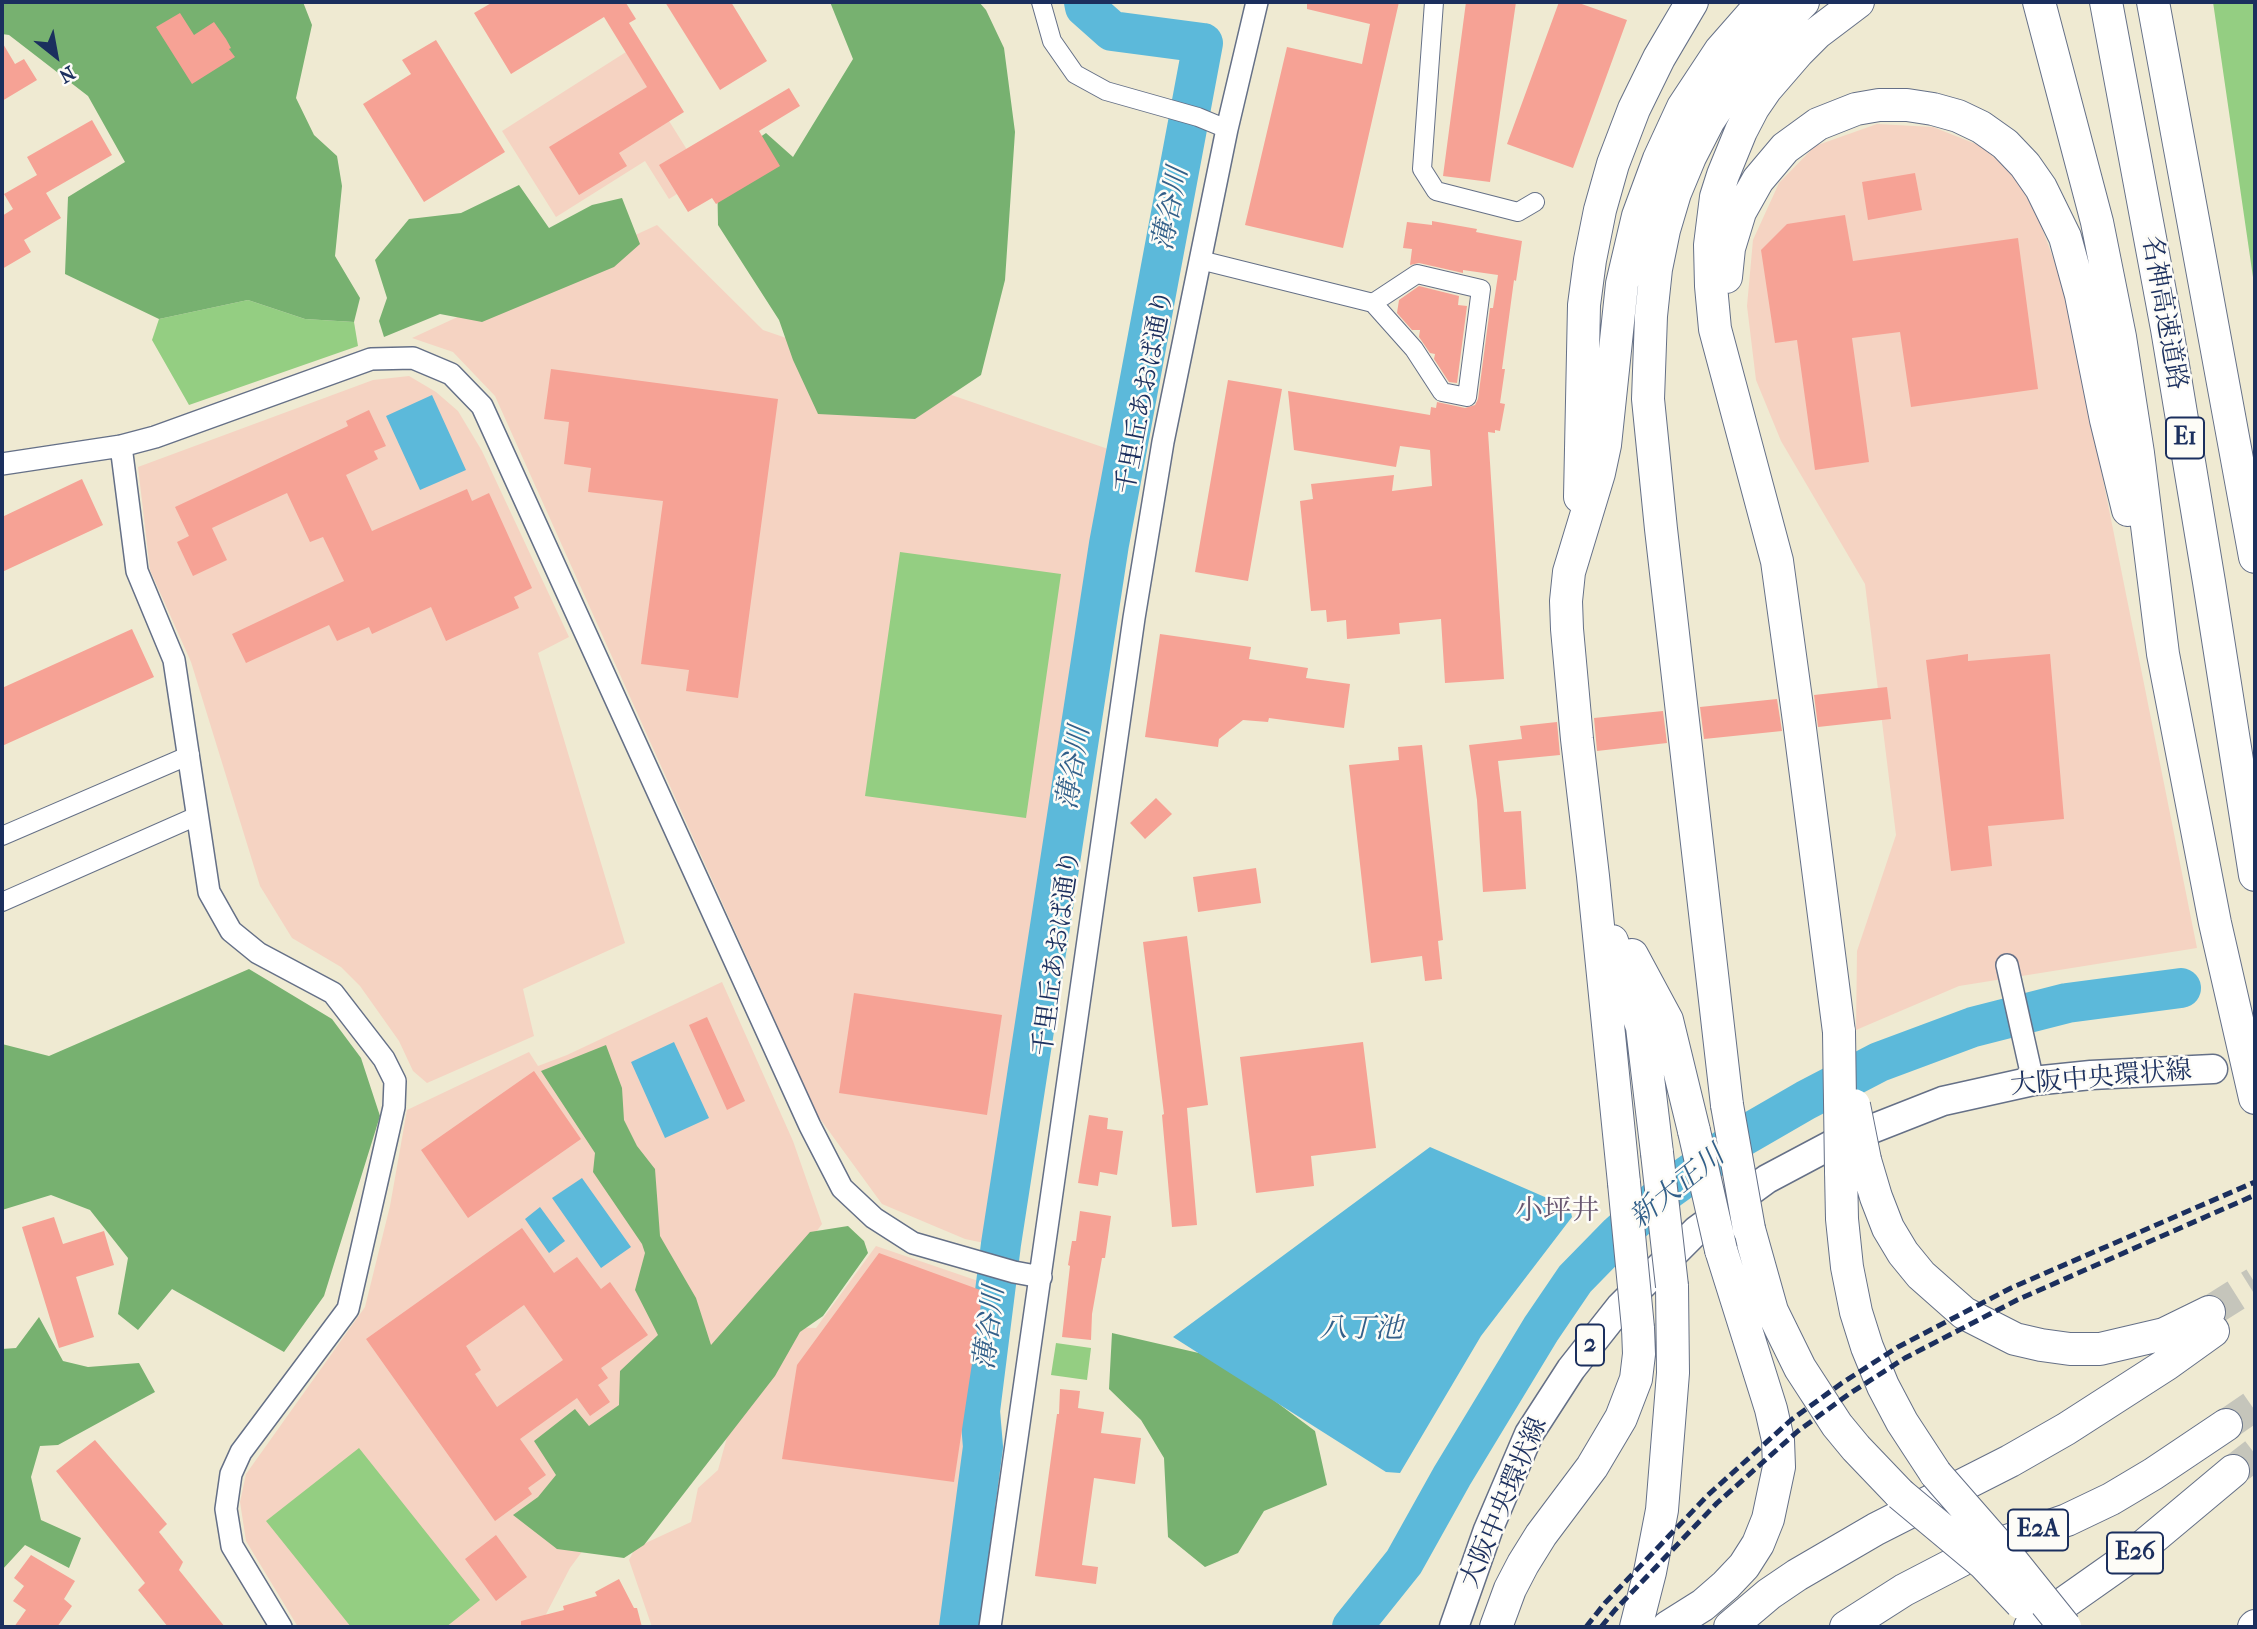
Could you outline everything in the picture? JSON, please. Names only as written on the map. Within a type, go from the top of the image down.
[{"type":"highway","points":[[1580,536],[1584,305],[1600,210],[1634,109],[1658,58],[1692,2]]},
{"type":"highway","points":[[1496,1627],[1510,1589],[1523,1564],[1592,1466],[1621,1418],[1636,1379],[1639,1354],[1639,1328],[1567,629],[1569,572],[1605,445],[1622,284],[1638,216],[1659,159],[1683,107],[1720,51],[1763,2]]},
{"type":"highway","points":[[1803,2],[1767,40],[1733,84],[1709,120],[1690,157],[1664,230],[1651,316],[1649,412],[1727,1105],[1749,1229],[1772,1311],[1800,1368],[1856,1448],[1900,1494],[1984,1564],[2039,1627]]},
{"type":"highway","points":[[1858,2],[1817,33],[1766,89],[1741,131],[1716,197],[1710,245],[1715,329],[1777,561],[1800,721],[1853,1165],[1843,1231],[1856,1312],[1883,1386],[1902,1422],[1936,1474],[2029,1581],[2065,1627]]},
{"type":"highway","points":[[2039,2],[2096,222],[2120,337],[2138,453],[2163,654]]},
{"type":"highway","name":"名神高速道路","points":[[2106,2],[2169,343],[2255,875]]},
{"type":"highway","name":"名神高速道路","points":[[2153,2],[2255,557]]},
{"type":"highway","points":[[2175,2],[2213,318]]},
{"type":"highway","points":[[1747,444],[1726,288],[1729,248],[1740,212],[1758,180],[1785,148],[1818,124],[1856,109],[1878,105],[1933,108],[1981,127],[2005,144],[2025,164],[2046,196],[2064,237],[2081,295],[2106,420],[2163,654],[2215,923],[2255,1098]]},
{"type":"highway","points":[[1593,876],[1605,905],[1667,1020],[1721,1250],[1771,1409],[1777,1440],[1779,1467],[1768,1519],[1758,1544],[1744,1566],[1726,1585],[1703,1605],[1668,1627]]},
{"type":"highway","points":[[1593,876],[1600,906],[1642,1027],[1672,1286],[1674,1373],[1662,1510],[1636,1627]]},
{"type":"highway","points":[[1730,1627],[1769,1594],[1797,1575],[1876,1529],[2010,1461],[2148,1377],[2211,1321],[2101,1349],[2060,1348],[2015,1339],[1964,1313],[1921,1275],[1903,1253],[1888,1228],[1876,1197],[1853,1165]]},
{"type":"highway","name":"E2A","points":[[1846,1627],[1904,1590],[1960,1560],[2067,1520],[2111,1499],[2226,1425]]},
{"type":"highway","name":"E26","points":[[2031,1627],[2135,1553],[2233,1471]]},
{"type":"main road","name":"大阪中央環状線","points":[[1454,1627],[1488,1530],[1529,1434],[1572,1369],[1620,1307],[1697,1230],[1767,1179],[1831,1145],[1942,1101],[2033,1081],[2091,1075],[2213,1069]]},
{"type":"street","points":[[1041,2],[1052,41],[1075,74],[1106,92],[1198,117],[1227,129]]},
{"type":"street","name":"千里丘あおば通り","points":[[990,1627],[1136,604],[1163,442],[1227,129],[1257,2]]},
{"type":"street","points":[[1434,2],[1422,169],[1436,191],[1518,212],[1535,202]]},
{"type":"street","points":[[1200,260],[1373,303],[1414,349],[1442,392],[1467,397],[1481,289],[1417,274],[1373,303]]},
{"type":"street","points":[[2,464],[121,446],[155,437],[370,359],[414,358],[451,374],[481,406],[810,1126],[842,1188],[874,1218],[913,1242],[1014,1272],[1041,1277]]},
{"type":"street","points":[[121,446],[137,571],[174,660],[209,892],[231,931],[258,953],[333,993],[384,1059],[395,1081],[394,1107],[348,1309],[241,1452],[231,1475],[226,1509],[232,1545],[281,1627]]},
{"type":"street","points":[[2,836],[190,755]]},
{"type":"street","points":[[2,902],[197,817]]},
{"type":"street","points":[[2007,965],[2033,1081]]},
{"type":"shaded area","points":[[626,52],[704,177],[669,199],[645,161],[556,217],[502,131]]},
{"type":"shaded area","points":[[1877,124],[1933,127],[1981,146],[2014,174],[2039,220],[2065,290],[2197,948],[1959,986],[1856,1030],[1857,951],[1896,835],[1865,584],[1781,441],[1756,380],[1747,306],[1753,240],[1779,183],[1815,146]]},
{"type":"shaded area","points":[[657,225],[763,330],[1111,450],[994,1245],[965,1239],[882,1204],[818,1116],[495,396],[453,352],[412,338]]},
{"type":"shaded area","points":[[409,376],[436,392],[458,411],[482,451],[569,637],[538,653],[625,943],[523,989],[534,1036],[427,1083],[413,1071],[399,1041],[360,986],[341,967],[292,938],[260,886],[191,662],[150,570],[138,467],[373,380]]},
{"type":"shaded area","points":[[722,982],[793,1141],[822,1224],[570,1568],[544,1618],[516,1627],[298,1627],[246,1541],[240,1502],[246,1474],[365,1307],[390,1206],[407,1110],[529,1052],[538,1066],[567,1055]]},
{"type":"shaded area","points":[[876,1246],[990,1285],[944,1627],[652,1627],[629,1560],[635,1548],[691,1522],[698,1488],[718,1470],[737,1401],[787,1327],[816,1328]]},
{"type":"green space","points":[[2,2],[303,2],[312,25],[296,98],[314,135],[337,156],[342,186],[335,256],[360,298],[354,322],[305,319],[248,300],[159,319],[65,274],[68,197],[125,162],[88,96],[9,35],[2,34]]},
{"type":"green space","points":[[830,2],[979,2],[986,10],[1004,48],[1015,132],[1005,280],[981,375],[915,419],[818,414],[793,360],[779,320],[718,225],[717,167],[766,133],[793,157],[853,59]]},
{"type":"green space","points":[[2213,2],[2255,2],[2255,291]]},
{"type":"green space","points":[[519,185],[549,228],[592,205],[622,198],[640,244],[614,267],[482,322],[440,314],[384,337],[379,321],[387,298],[375,260],[409,219],[461,213]]},
{"type":"green space","points":[[248,300],[305,319],[354,322],[358,346],[189,405],[152,340],[159,319]]},
{"type":"green space","points":[[900,552],[1061,574],[1026,818],[865,796]]},
{"type":"green space","points":[[249,969],[332,1019],[361,1058],[380,1116],[324,1296],[284,1352],[172,1289],[138,1330],[118,1314],[128,1258],[90,1210],[51,1195],[2,1210],[2,1044],[49,1056]]},
{"type":"green space","points":[[606,1045],[622,1088],[624,1120],[637,1146],[655,1169],[660,1236],[696,1298],[711,1345],[810,1232],[848,1226],[864,1241],[868,1253],[823,1316],[800,1332],[775,1376],[644,1545],[624,1558],[557,1549],[513,1515],[538,1497],[556,1475],[534,1441],[575,1409],[589,1426],[619,1405],[620,1371],[658,1335],[635,1290],[645,1253],[642,1244],[593,1172],[595,1153],[541,1071]]},
{"type":"green space","points":[[39,1317],[63,1361],[88,1367],[139,1363],[155,1392],[58,1445],[40,1446],[31,1477],[41,1520],[81,1538],[69,1568],[25,1545],[2,1570],[2,1349],[16,1348]]},
{"type":"green space","points":[[1112,1333],[1216,1357],[1315,1431],[1327,1485],[1264,1511],[1238,1553],[1205,1567],[1168,1537],[1164,1458],[1141,1420],[1109,1389]]},
{"type":"green space","points":[[1056,1343],[1091,1348],[1087,1380],[1051,1375]]},
{"type":"green space","points":[[359,1448],[480,1600],[446,1627],[351,1627],[266,1521]]},
{"type":"water","points":[[432,395],[466,470],[420,490],[386,416]]},
{"type":"water","points":[[674,1042],[709,1118],[665,1138],[631,1062]]},
{"type":"water","name":"八丁池","points":[[1430,1147],[1570,1208],[1572,1217],[1481,1336],[1400,1473],[1386,1472],[1173,1337]]},
{"type":"water","points":[[582,1178],[631,1247],[601,1268],[552,1198]]},
{"type":"water","points":[[540,1207],[565,1241],[549,1253],[525,1219]]},
{"type":"building","points":[[493,2],[629,2],[626,3],[636,19],[629,23],[684,112],[619,153],[627,166],[579,195],[549,147],[647,87],[604,17],[511,74],[474,13]]},
{"type":"building","points":[[665,2],[731,2],[767,61],[720,90]]},
{"type":"building","points":[[1307,2],[1399,2],[1343,248],[1245,225],[1287,47],[1362,64],[1370,24],[1307,9]]},
{"type":"building","points":[[1466,2],[1516,2],[1490,182],[1443,176]]},
{"type":"building","points":[[1559,2],[1576,2],[1627,20],[1573,168],[1507,144]]},
{"type":"building","points":[[180,13],[194,35],[214,22],[235,57],[192,84],[156,27]]},
{"type":"building","points":[[436,40],[505,152],[424,202],[363,104],[411,74],[402,60]]},
{"type":"building","points":[[2,42],[15,64],[24,59],[37,80],[2,101]]},
{"type":"building","points":[[789,88],[800,106],[759,131],[780,166],[716,204],[712,198],[688,212],[659,165]]},
{"type":"building","points":[[92,120],[112,155],[46,193],[61,218],[24,240],[31,252],[2,269],[2,216],[13,209],[4,194],[37,175],[27,157]]},
{"type":"building","points":[[1915,173],[1922,210],[1868,220],[1862,182]]},
{"type":"building","points":[[1845,215],[1853,261],[2018,238],[2038,389],[1911,407],[1900,332],[1852,338],[1869,462],[1815,470],[1797,340],[1775,343],[1761,250],[1787,224]]},
{"type":"building","points":[[1432,221],[1522,241],[1502,369],[1505,369],[1500,403],[1505,404],[1500,431],[1488,432],[1504,679],[1445,683],[1441,619],[1399,623],[1400,634],[1347,639],[1346,620],[1327,622],[1326,610],[1311,611],[1300,501],[1313,499],[1311,484],[1394,475],[1392,491],[1432,486],[1430,450],[1400,446],[1396,467],[1294,450],[1288,391],[1430,415],[1431,407],[1436,408],[1437,402],[1465,408],[1475,405],[1478,399],[1490,308],[1493,308],[1498,275],[1463,270],[1463,273],[1419,263],[1410,265],[1412,249],[1403,248],[1407,222],[1432,225]]},
{"type":"building","points":[[1419,286],[1459,296],[1458,305],[1467,306],[1457,383],[1449,382],[1434,359],[1435,354],[1430,353],[1419,337],[1420,330],[1412,330],[1397,313],[1399,300]]},
{"type":"building","points":[[551,369],[778,399],[738,698],[686,691],[689,670],[641,664],[663,501],[588,492],[591,468],[564,464],[569,422],[544,419]]},
{"type":"building","points":[[1228,380],[1282,389],[1248,581],[1195,572]]},
{"type":"building","points":[[369,410],[386,446],[374,451],[378,459],[346,475],[372,531],[467,489],[472,501],[489,493],[532,588],[514,597],[519,608],[446,641],[431,607],[372,634],[369,627],[337,641],[329,625],[246,663],[232,634],[344,581],[323,537],[310,542],[287,493],[212,528],[227,560],[193,576],[177,542],[189,536],[175,507],[348,426],[346,421]]},
{"type":"building","points":[[82,479],[103,525],[2,572],[2,517]]},
{"type":"building","points":[[132,629],[154,677],[2,746],[2,688]]},
{"type":"building","points":[[1160,634],[1251,647],[1249,659],[1308,668],[1306,678],[1350,684],[1344,728],[1269,718],[1268,722],[1243,720],[1219,739],[1218,747],[1145,737]]},
{"type":"building","points":[[1968,654],[1968,661],[2050,654],[2064,819],[1988,826],[1992,866],[1951,871],[1926,660]]},
{"type":"building","points":[[1887,687],[1891,719],[1818,727],[1814,695]]},
{"type":"building","points":[[1777,699],[1782,731],[1704,739],[1700,707]]},
{"type":"building","points":[[1663,711],[1667,743],[1597,751],[1594,718]]},
{"type":"building","points":[[1557,722],[1560,755],[1498,761],[1504,812],[1521,811],[1526,889],[1483,892],[1477,800],[1469,745],[1522,739],[1520,726]]},
{"type":"building","points":[[1422,745],[1443,940],[1438,941],[1442,979],[1425,981],[1422,956],[1371,963],[1349,765],[1399,760],[1398,747]]},
{"type":"building","points":[[1156,798],[1172,814],[1145,839],[1130,823]]},
{"type":"building","points":[[1256,868],[1261,903],[1198,912],[1193,877]]},
{"type":"building","points":[[1187,936],[1208,1105],[1187,1108],[1197,1225],[1172,1227],[1164,1114],[1143,942]]},
{"type":"building","points":[[854,993],[1002,1015],[987,1115],[839,1093]]},
{"type":"building","points":[[707,1017],[745,1101],[727,1110],[689,1025]]},
{"type":"building","points":[[1363,1042],[1376,1148],[1311,1156],[1314,1186],[1256,1193],[1240,1057]]},
{"type":"building","points":[[534,1071],[581,1139],[468,1218],[421,1150]]},
{"type":"building","points":[[1089,1115],[1108,1118],[1107,1129],[1123,1131],[1117,1175],[1100,1172],[1098,1186],[1078,1183]]},
{"type":"building","points":[[1080,1211],[1111,1216],[1105,1258],[1102,1258],[1092,1314],[1091,1340],[1062,1337],[1068,1265],[1072,1241],[1076,1241]]},
{"type":"building","points":[[54,1217],[63,1244],[104,1231],[114,1265],[76,1277],[94,1337],[59,1348],[22,1227]]},
{"type":"building","points":[[522,1228],[554,1273],[577,1257],[601,1289],[610,1282],[648,1335],[601,1368],[608,1378],[598,1385],[610,1402],[590,1416],[577,1398],[520,1439],[546,1475],[528,1488],[532,1494],[495,1521],[366,1339]],"holes":[[[524,1305],[563,1360],[497,1407],[475,1374],[481,1370],[466,1346]]]},
{"type":"building","points":[[879,1253],[983,1291],[954,1482],[782,1459],[797,1365]]},
{"type":"building","points":[[1060,1389],[1080,1391],[1078,1408],[1104,1412],[1101,1433],[1141,1438],[1135,1484],[1094,1478],[1082,1565],[1098,1567],[1096,1584],[1035,1576],[1059,1414]]},
{"type":"building","points":[[95,1440],[167,1524],[159,1532],[183,1562],[179,1570],[225,1627],[168,1627],[138,1590],[145,1583],[56,1471]]},
{"type":"building","points":[[496,1535],[527,1577],[496,1601],[465,1559]]},
{"type":"building","points":[[31,1555],[75,1581],[64,1599],[72,1606],[57,1627],[14,1627],[26,1610],[13,1601],[24,1586],[14,1578]]},
{"type":"building","points":[[619,1579],[634,1608],[637,1608],[642,1627],[521,1627],[521,1621],[564,1610],[563,1606],[597,1596],[595,1592]]},
{"type":"waterway","name":"薄谷川","points":[[959,1627],[983,1447],[980,1411],[1001,1244],[1109,544],[1203,43],[1112,31],[1085,7],[1084,2]]},
{"type":"waterway","name":"新大正川","points":[[1352,1627],[1404,1562],[1452,1476],[1541,1329],[1575,1279],[1669,1189],[1742,1137],[1879,1062],[1973,1027],[2067,1003],[2181,988]]},
{"type":"tunnel","points":[[2209,1312],[2255,1283]]},
{"type":"tunnel","points":[[2226,1425],[2255,1405]]},
{"type":"tunnel","points":[[2233,1471],[2255,1454]]},
{"type":"railway","points":[[1586,1627],[1605,1603],[1708,1495],[1791,1420],[1842,1383],[1898,1347],[2011,1288],[2255,1182]]},
{"type":"railway","points":[[1601,1627],[1717,1503],[1798,1431],[1849,1394],[1905,1358],[2017,1300],[2255,1195]]},
{"type":"district","name":"小坪井","points":[[1557,1212]]}]
